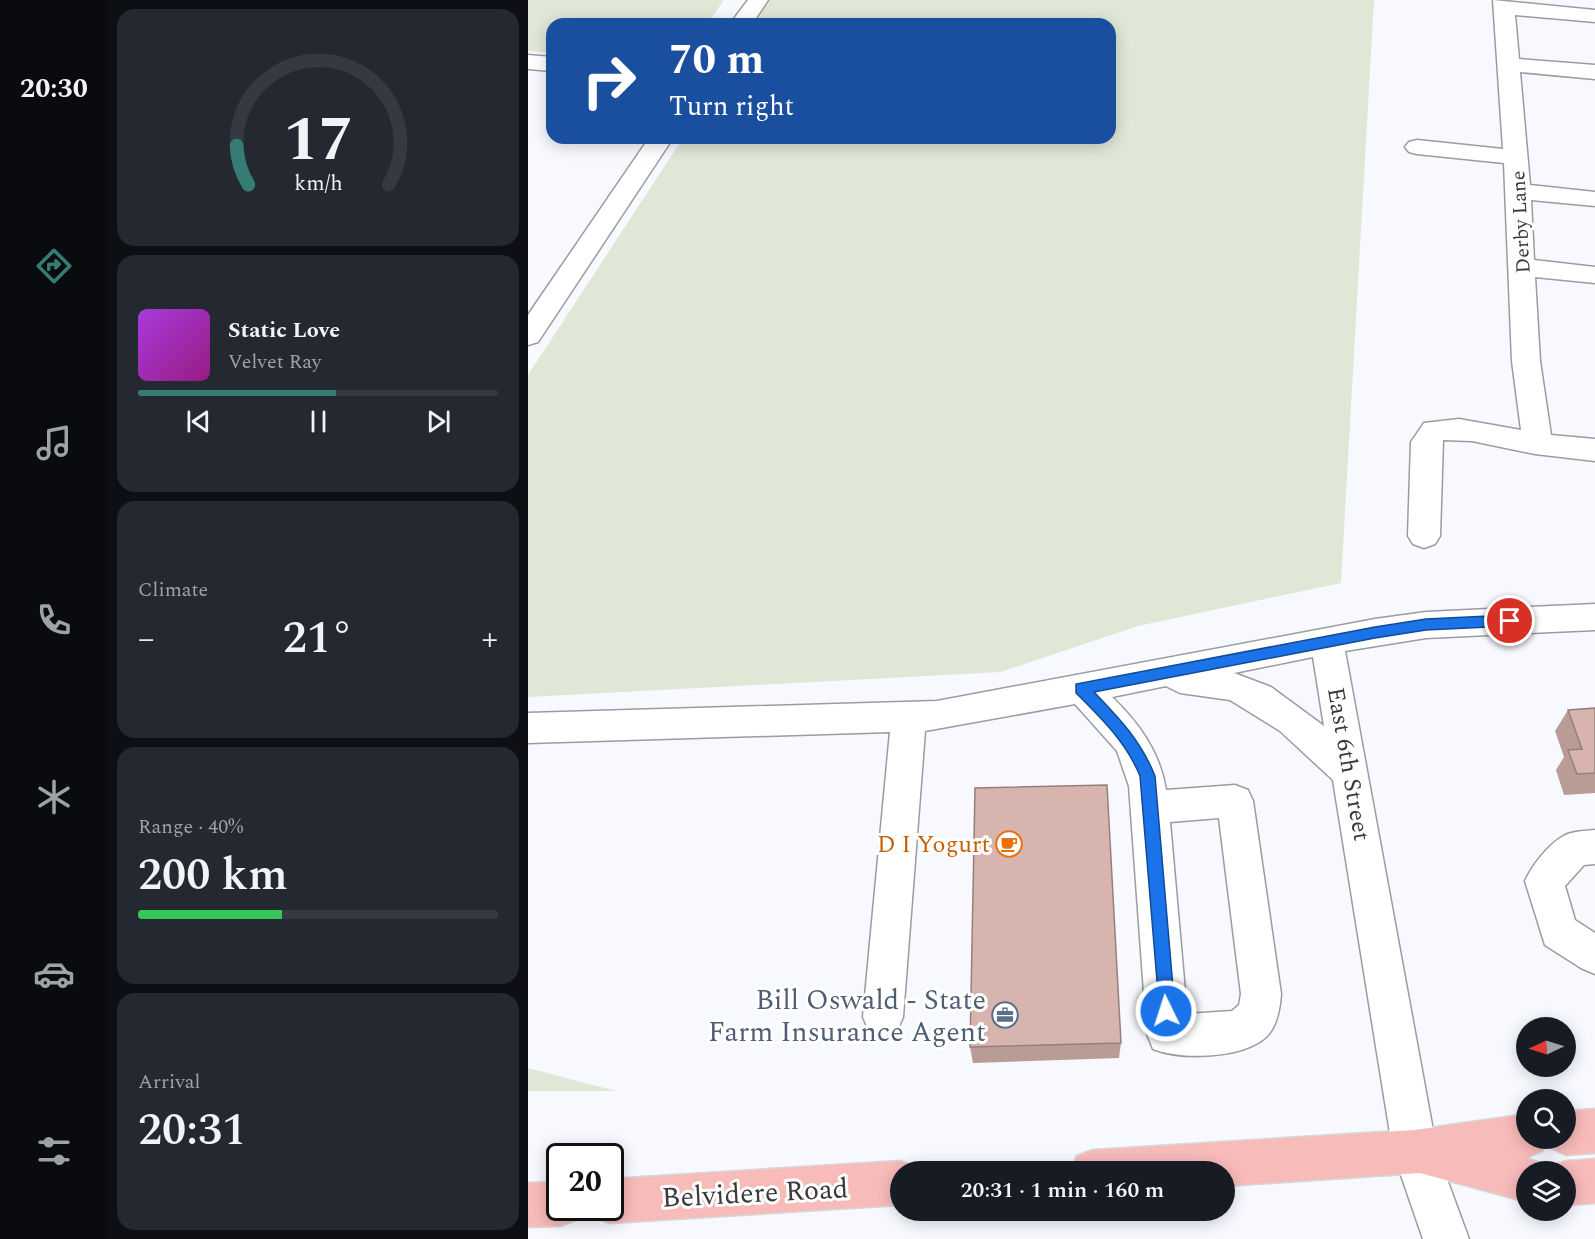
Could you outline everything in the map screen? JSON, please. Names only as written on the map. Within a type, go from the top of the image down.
[{"type":"main road","points":[[1576,1132],[1595,1131]]},
{"type":"main road","points":[[1235,1163],[1415,1152],[1516,1138]]},
{"type":"main road","points":[[1415,1152],[1516,1177]]},
{"type":"main road","points":[[1576,1182],[1595,1181]]},
{"type":"main road","name":"Belvidere Road","points":[[624,1199],[890,1184]]},
{"type":"main road","points":[[528,1205],[546,1204]]},
{"type":"street","points":[[745,18],[758,0]]},
{"type":"street","points":[[1503,4],[1595,16]]},
{"type":"street","name":"Derby Lane","points":[[1503,4],[1510,65],[1516,157],[1526,361],[1538,443]]},
{"type":"street","points":[[528,62],[546,64]]},
{"type":"street","points":[[1510,65],[1595,72]]},
{"type":"street","points":[[528,336],[657,144]]},
{"type":"street","points":[[1417,147],[1516,157]]},
{"type":"street","points":[[1518,191],[1595,199]]},
{"type":"street","points":[[1523,267],[1595,275]]},
{"type":"street","points":[[1424,536],[1426,442],[1434,430],[1452,428],[1595,450]]},
{"type":"street","points":[[528,728],[937,716],[1426,625],[1595,617]]},
{"type":"street","name":"East 6th Street","points":[[1327,642],[1352,775],[1415,1152],[1446,1239]]},
{"type":"street","points":[[1148,676],[1221,683],[1245,692],[1279,711],[1352,775]]},
{"type":"street","points":[[1081,688],[1124,732],[1139,754],[1148,776],[1150,807],[1168,1034],[1236,1032],[1250,1026],[1258,1014],[1261,994],[1235,801],[1150,807]]},
{"type":"street","points":[[883,1017],[909,717]]},
{"type":"street","points":[[1595,847],[1575,849],[1544,881],[1558,932],[1595,955]]},
{"type":"green space","points":[[528,0],[724,0],[711,18],[546,18],[546,52],[528,51]]},
{"type":"green space","points":[[769,0],[1374,0],[1341,583],[1138,626],[1001,672],[528,697],[528,375],[679,144],[1116,144],[1116,18],[756,18]]},
{"type":"green space","points":[[528,1068],[616,1091],[528,1091]]},
{"type":"building","points":[[1595,708],[1595,773],[1577,774],[1568,750],[1582,749],[1568,710]]},
{"type":"building","points":[[1107,785],[1121,1043],[970,1047],[975,788]]},
{"type":"place","name":"D I Yogurt","points":[[1009,844]]},
{"type":"place","name":"Bill Oswald - State Farm Insurance Agent","points":[[1005,1015]]},
{"type":"route","points":[[1166,1011],[1148,776],[1139,754],[1124,732],[1081,688],[1375,632],[1426,625],[1510,621]]}]
